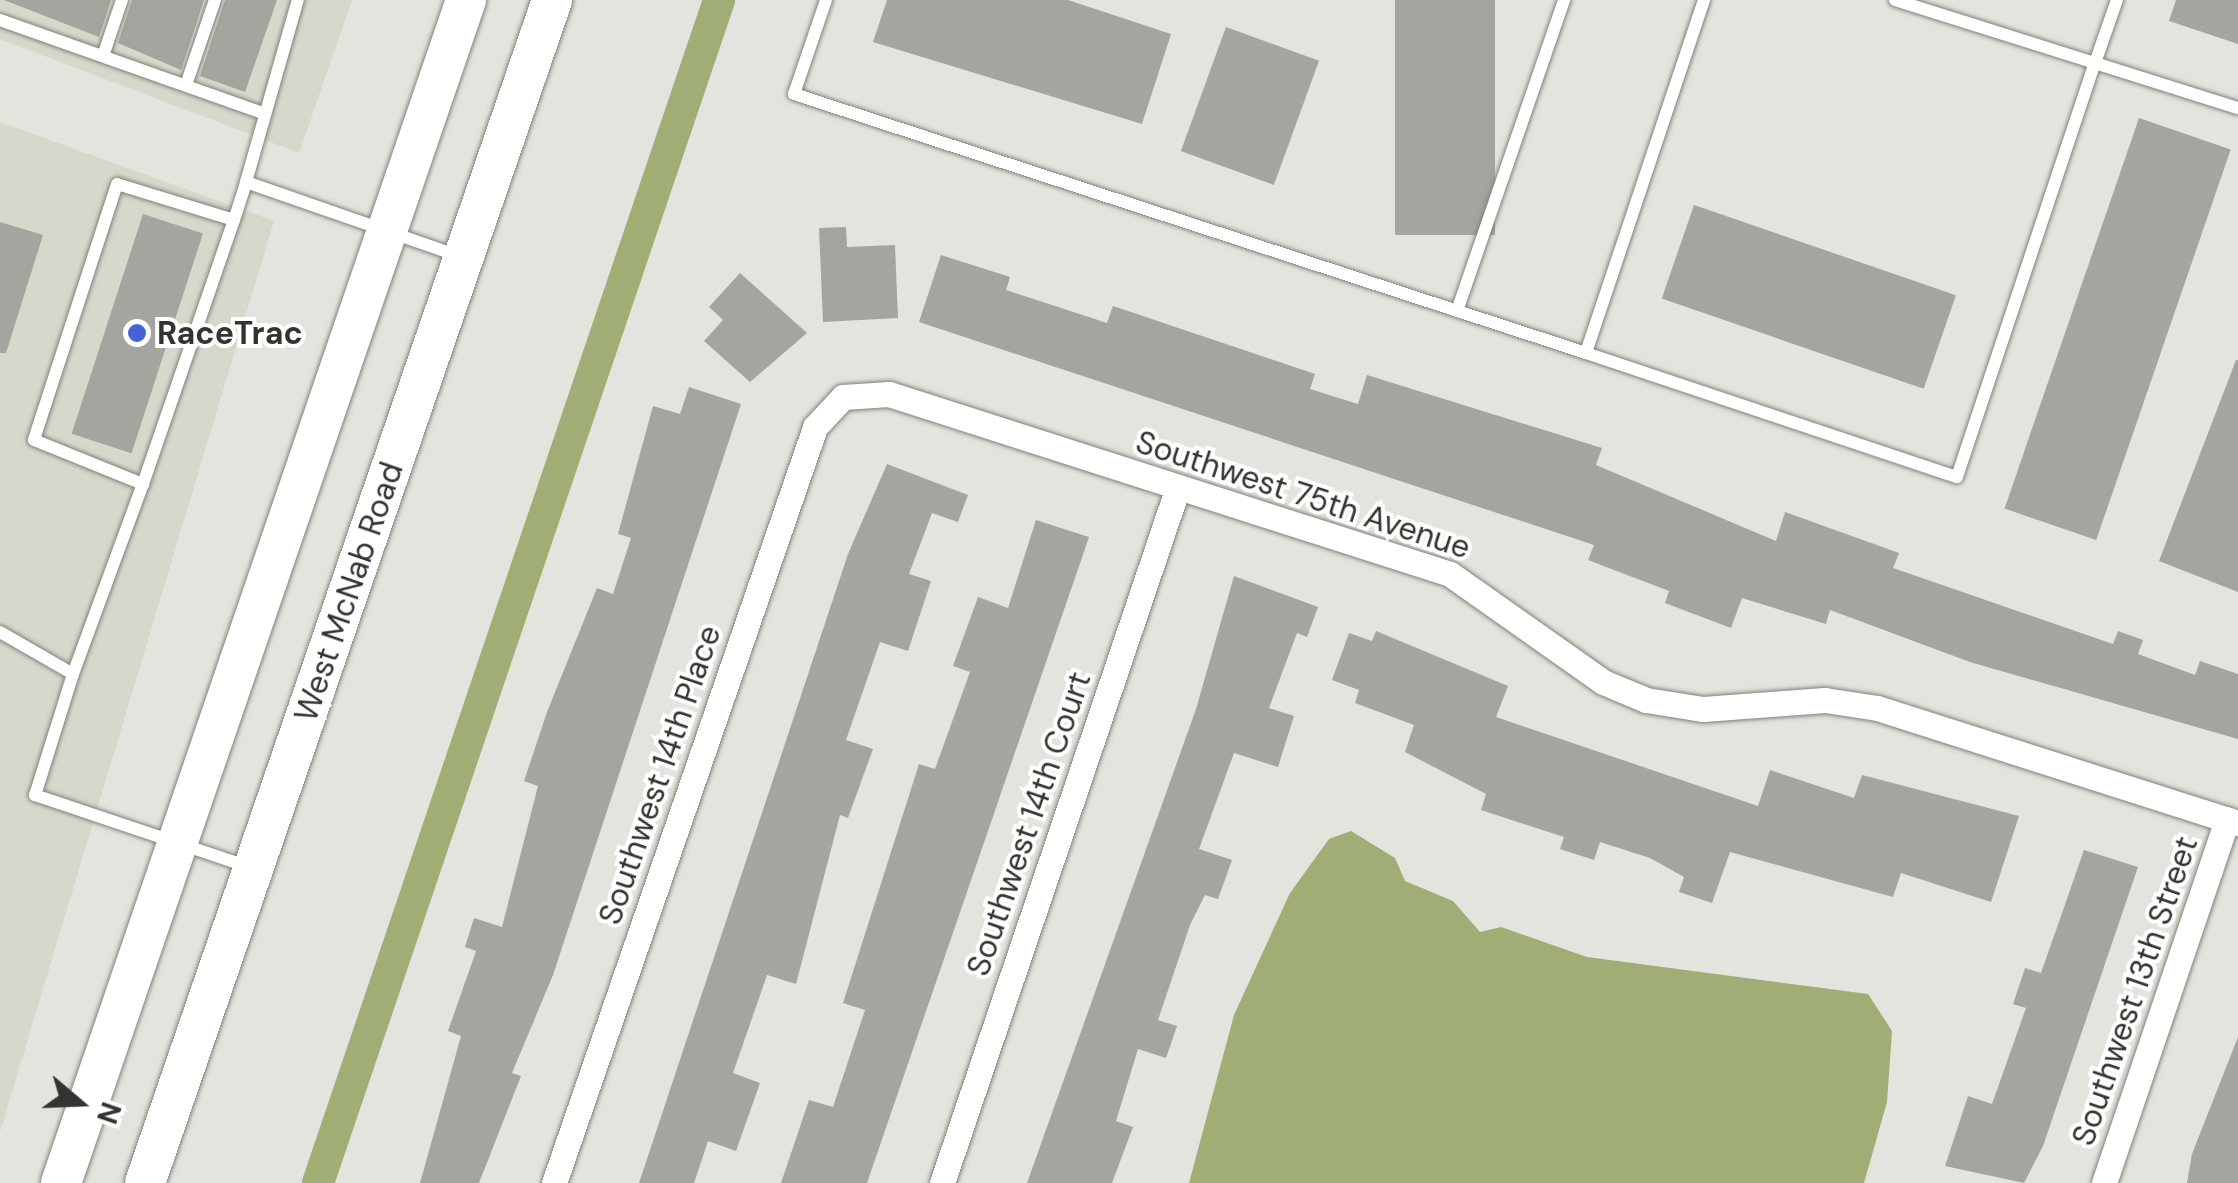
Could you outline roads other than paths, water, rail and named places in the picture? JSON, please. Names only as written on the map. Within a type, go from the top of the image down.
[{"type":"main road","points":[[61,1183],[466,0]]},
{"type":"main road","name":"West McNab Road","points":[[146,1183],[552,0]]},
{"type":"street","name":"Southwest 75th Avenue","points":[[843,397],[889,394],[1450,574],[1602,682],[1646,700],[1703,709],[1825,700],[1877,708],[2232,821]]},
{"type":"street","name":"Southwest 14th Place","points":[[554,1183],[815,427],[843,397]]},
{"type":"street","name":"Southwest 14th Court","points":[[942,1183],[1178,487]]},
{"type":"street","name":"Southwest 13th Street","points":[[2104,1183],[2232,821]]},
{"type":"lane","points":[[104,56],[122,0]]},
{"type":"lane","points":[[186,85],[215,0]]},
{"type":"lane","points":[[253,868],[34,795],[234,220],[298,0]]},
{"type":"lane","points":[[826,0],[794,94],[1957,477],[2116,0]]},
{"type":"lane","points":[[1457,311],[1564,0]]},
{"type":"lane","points":[[1586,353],[1704,0]]},
{"type":"lane","points":[[1896,0],[2238,108]]},
{"type":"lane","points":[[0,20],[263,113]]},
{"type":"lane","points":[[246,182],[388,228],[463,258]]},
{"type":"lane","points":[[142,484],[34,440],[118,184],[234,220]]},
{"type":"lane","points":[[0,632],[74,674]]},
{"type":"waterway","points":[[318,1183],[719,0]]},
{"type":"place","name":"RaceTrac","points":[[137,333]]}]
